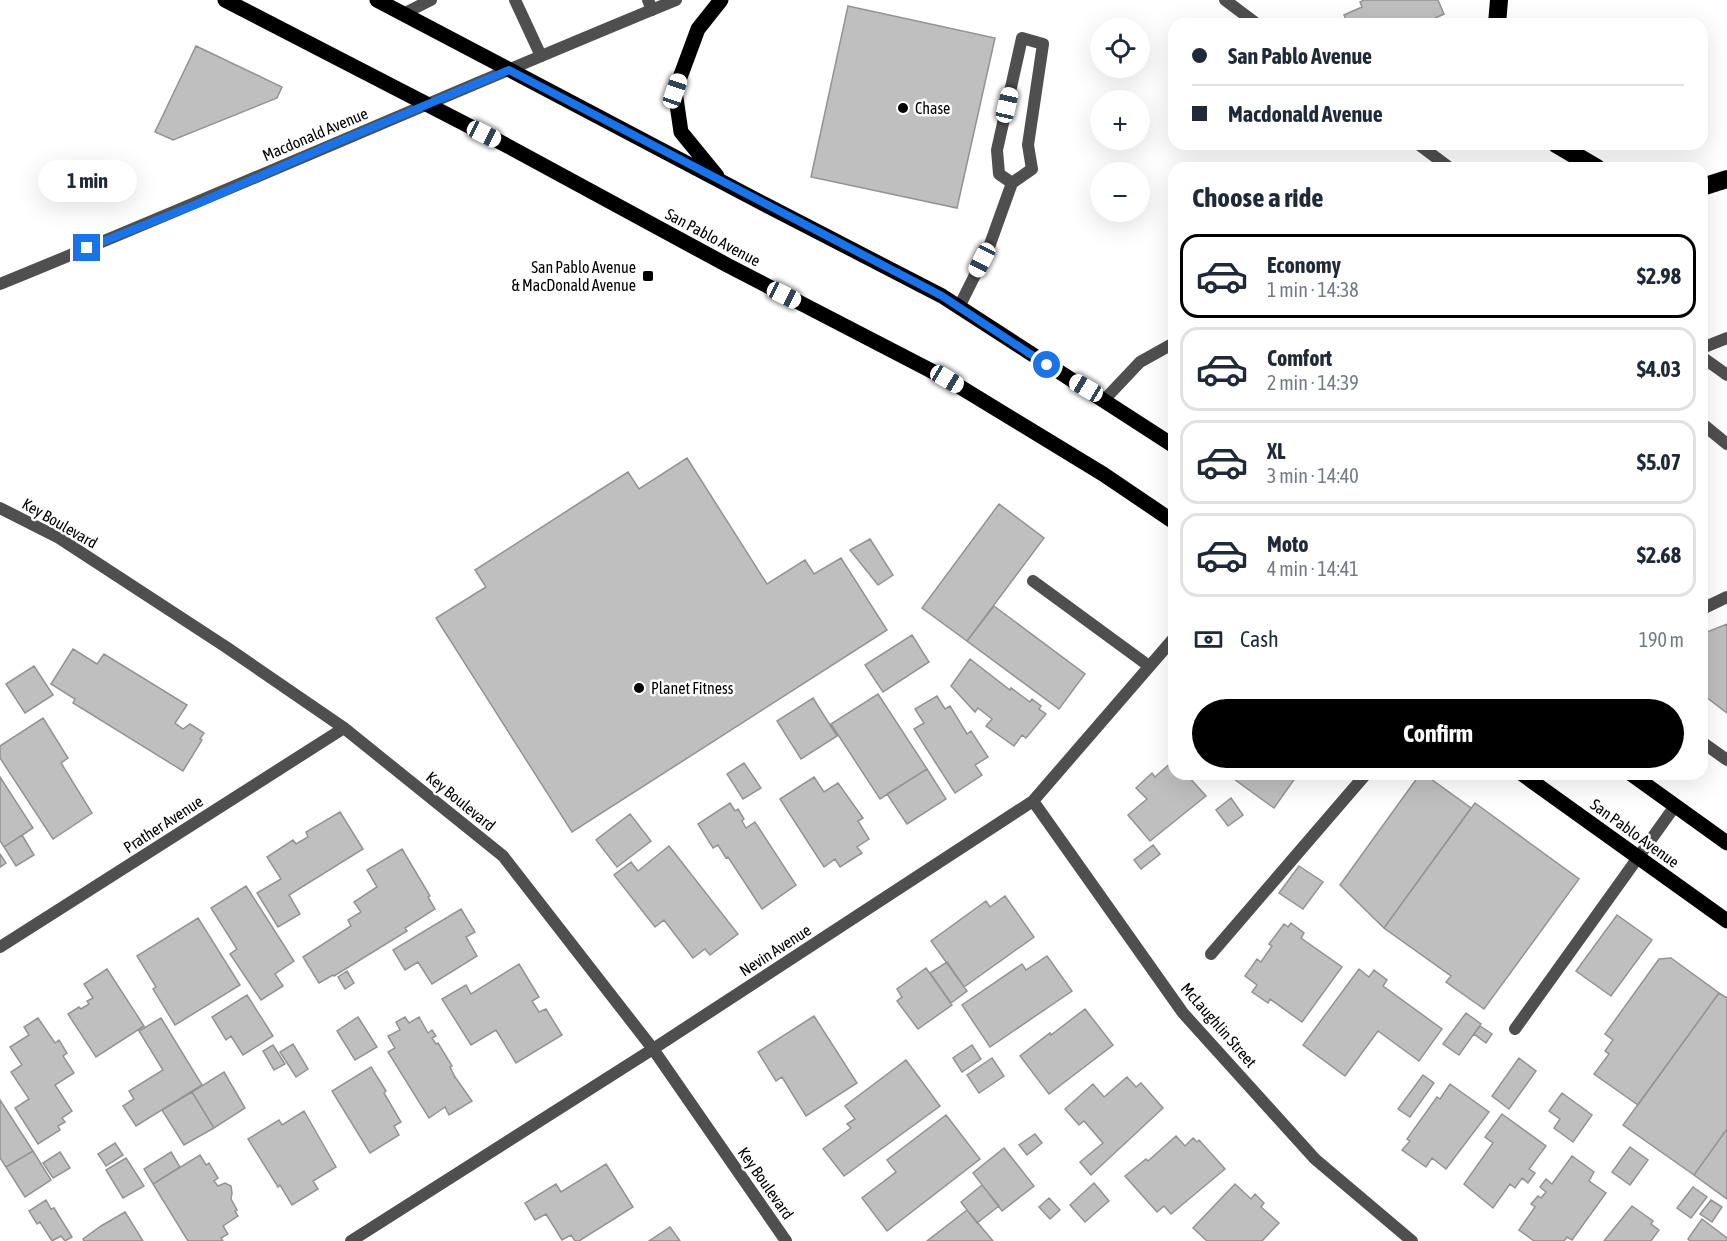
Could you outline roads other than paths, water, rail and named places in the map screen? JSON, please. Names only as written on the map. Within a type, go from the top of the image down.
[{"type":"highway","points":[[1497,18],[1498,0]]},
{"type":"highway","points":[[1566,150],[1586,162]]},
{"type":"highway","points":[[1708,185],[1727,179]]},
{"type":"main road","name":"San Pablo Avenue","points":[[225,0],[502,143],[726,265],[947,379],[1103,474],[1168,518]]},
{"type":"main road","points":[[377,0],[942,296],[1047,365],[1105,399],[1168,442]]},
{"type":"main road","points":[[720,181],[681,132],[675,91],[698,29],[721,0]]},
{"type":"main road","name":"San Pablo Avenue","points":[[1530,780],[1727,921]]},
{"type":"main road","points":[[1639,780],[1727,843]]},
{"type":"street","points":[[403,14],[431,0]]},
{"type":"street","points":[[516,0],[541,56]]},
{"type":"street","name":"Macdonald Avenue","points":[[0,284],[197,204],[541,56],[650,5],[676,0]]},
{"type":"street","points":[[1225,0],[1249,18]]},
{"type":"street","points":[[959,307],[989,247],[1012,183],[1032,169],[1028,145],[1043,44],[1022,38],[997,150],[999,174],[1012,183]]},
{"type":"street","points":[[1426,150],[1442,162]]},
{"type":"street","points":[[1708,346],[1727,338]]},
{"type":"street","points":[[1105,399],[1140,362],[1168,346]]},
{"type":"street","points":[[1708,361],[1727,375]]},
{"type":"street","points":[[1708,428],[1727,444]]},
{"type":"street","name":"Key Boulevard","points":[[0,508],[59,538],[226,647],[344,728],[503,856],[653,1049],[786,1241]]},
{"type":"street","points":[[1033,581],[1149,666]]},
{"type":"street","points":[[1708,606],[1727,597]]},
{"type":"street","name":"Nevin Avenue","points":[[351,1241],[653,1049],[1033,801],[1168,645]]},
{"type":"street","name":"Prather Avenue","points":[[0,947],[344,728]]},
{"type":"street","points":[[1708,746],[1727,760]]},
{"type":"street","points":[[1211,954],[1361,780]]},
{"type":"street","name":"McLaughlin Street","points":[[1033,801],[1183,1013],[1315,1159],[1413,1241]]},
{"type":"street","points":[[1515,1029],[1676,806]]},
{"type":"place","name":"Chase","points":[[903,108]]},
{"type":"place","name":"San Pablo Avenue & MacDonald Avenue","points":[[648,276]]},
{"type":"place","name":"Planet Fitness","points":[[639,688]]}]
